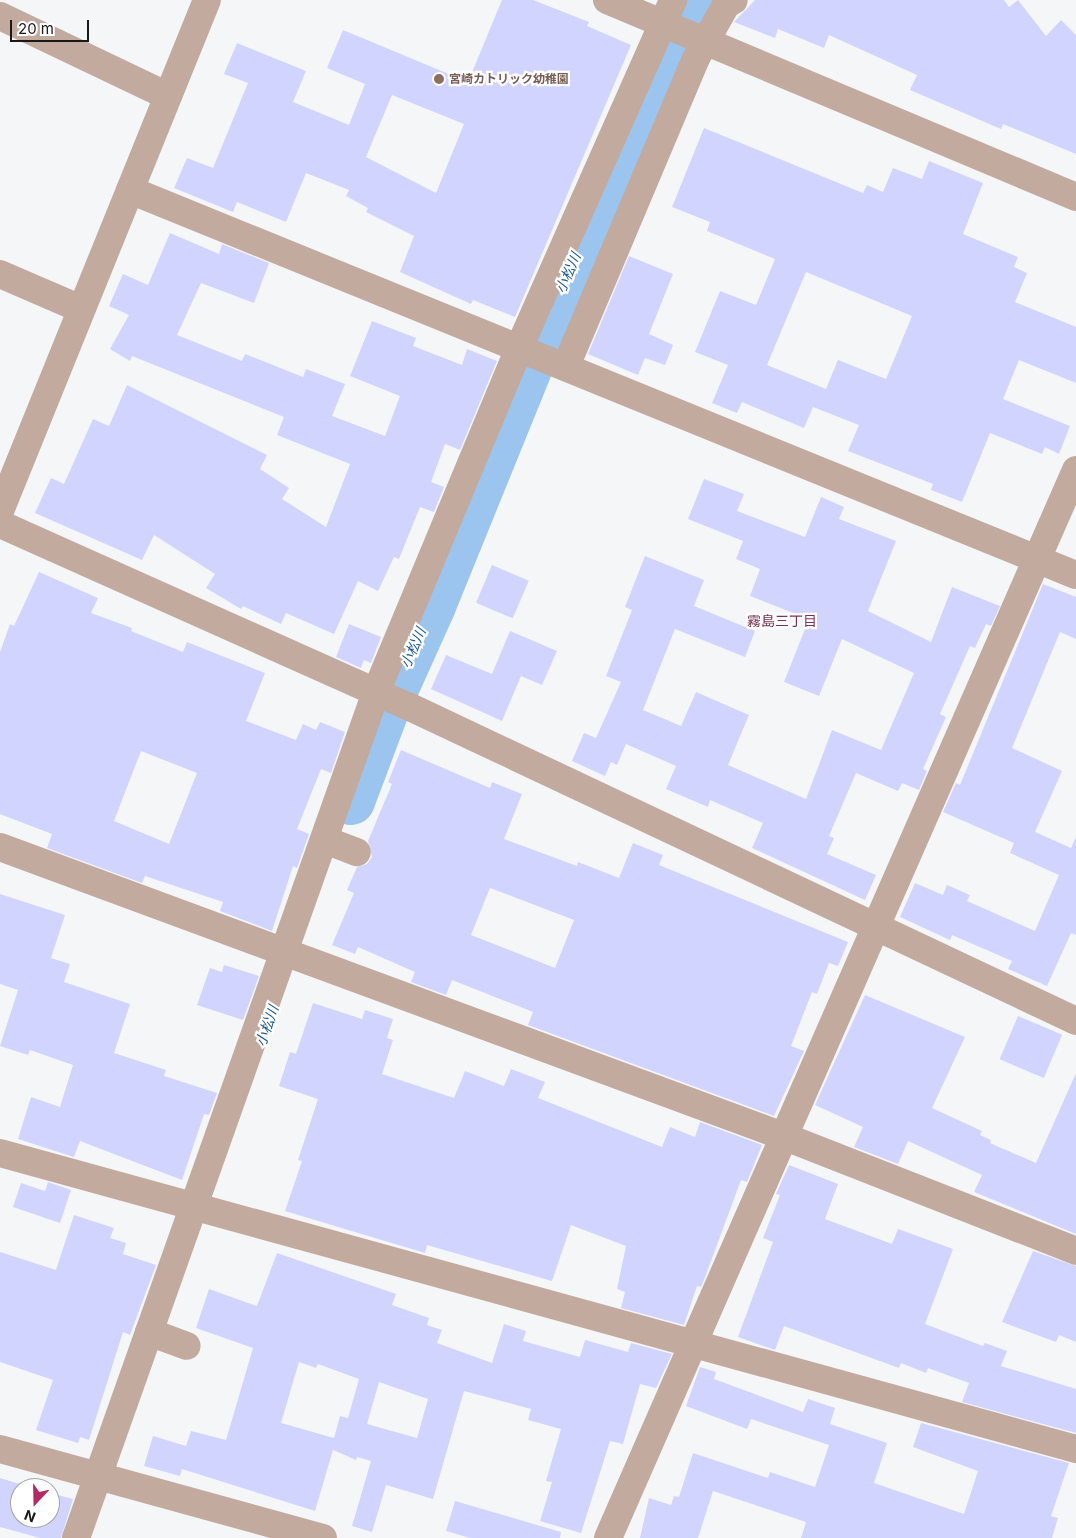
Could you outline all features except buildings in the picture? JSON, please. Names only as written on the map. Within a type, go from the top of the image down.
[{"type":"street","points":[[0,510],[207,0]]},
{"type":"street","points":[[608,0],[669,11],[706,39],[1076,197]]},
{"type":"street","points":[[566,366],[706,39],[726,5],[734,0]]},
{"type":"street","points":[[76,1538],[376,692],[519,348],[669,11]]},
{"type":"street","points":[[0,16],[168,96]]},
{"type":"street","points":[[130,190],[1076,575]]},
{"type":"street","points":[[0,274],[82,309]]},
{"type":"street","points":[[608,1538],[1076,470]]},
{"type":"street","points":[[0,524],[410,707],[1076,1021]]},
{"type":"street","points":[[325,840],[357,852]]},
{"type":"street","points":[[0,847],[783,1136],[1076,1250]]},
{"type":"street","points":[[0,1152],[194,1208],[693,1342],[1076,1449]]},
{"type":"street","points":[[149,1332],[187,1346]]},
{"type":"street","points":[[0,1449],[323,1538]]},
{"type":"waterway","name":"小松川","points":[[351,801],[386,708],[431,608],[551,312],[686,2],[691,0]]},
{"type":"place","name":"宮崎カトリック幼稚園","points":[[439,79]]},
{"type":"district","name":"霧島三丁目","points":[[782,621]]}]
